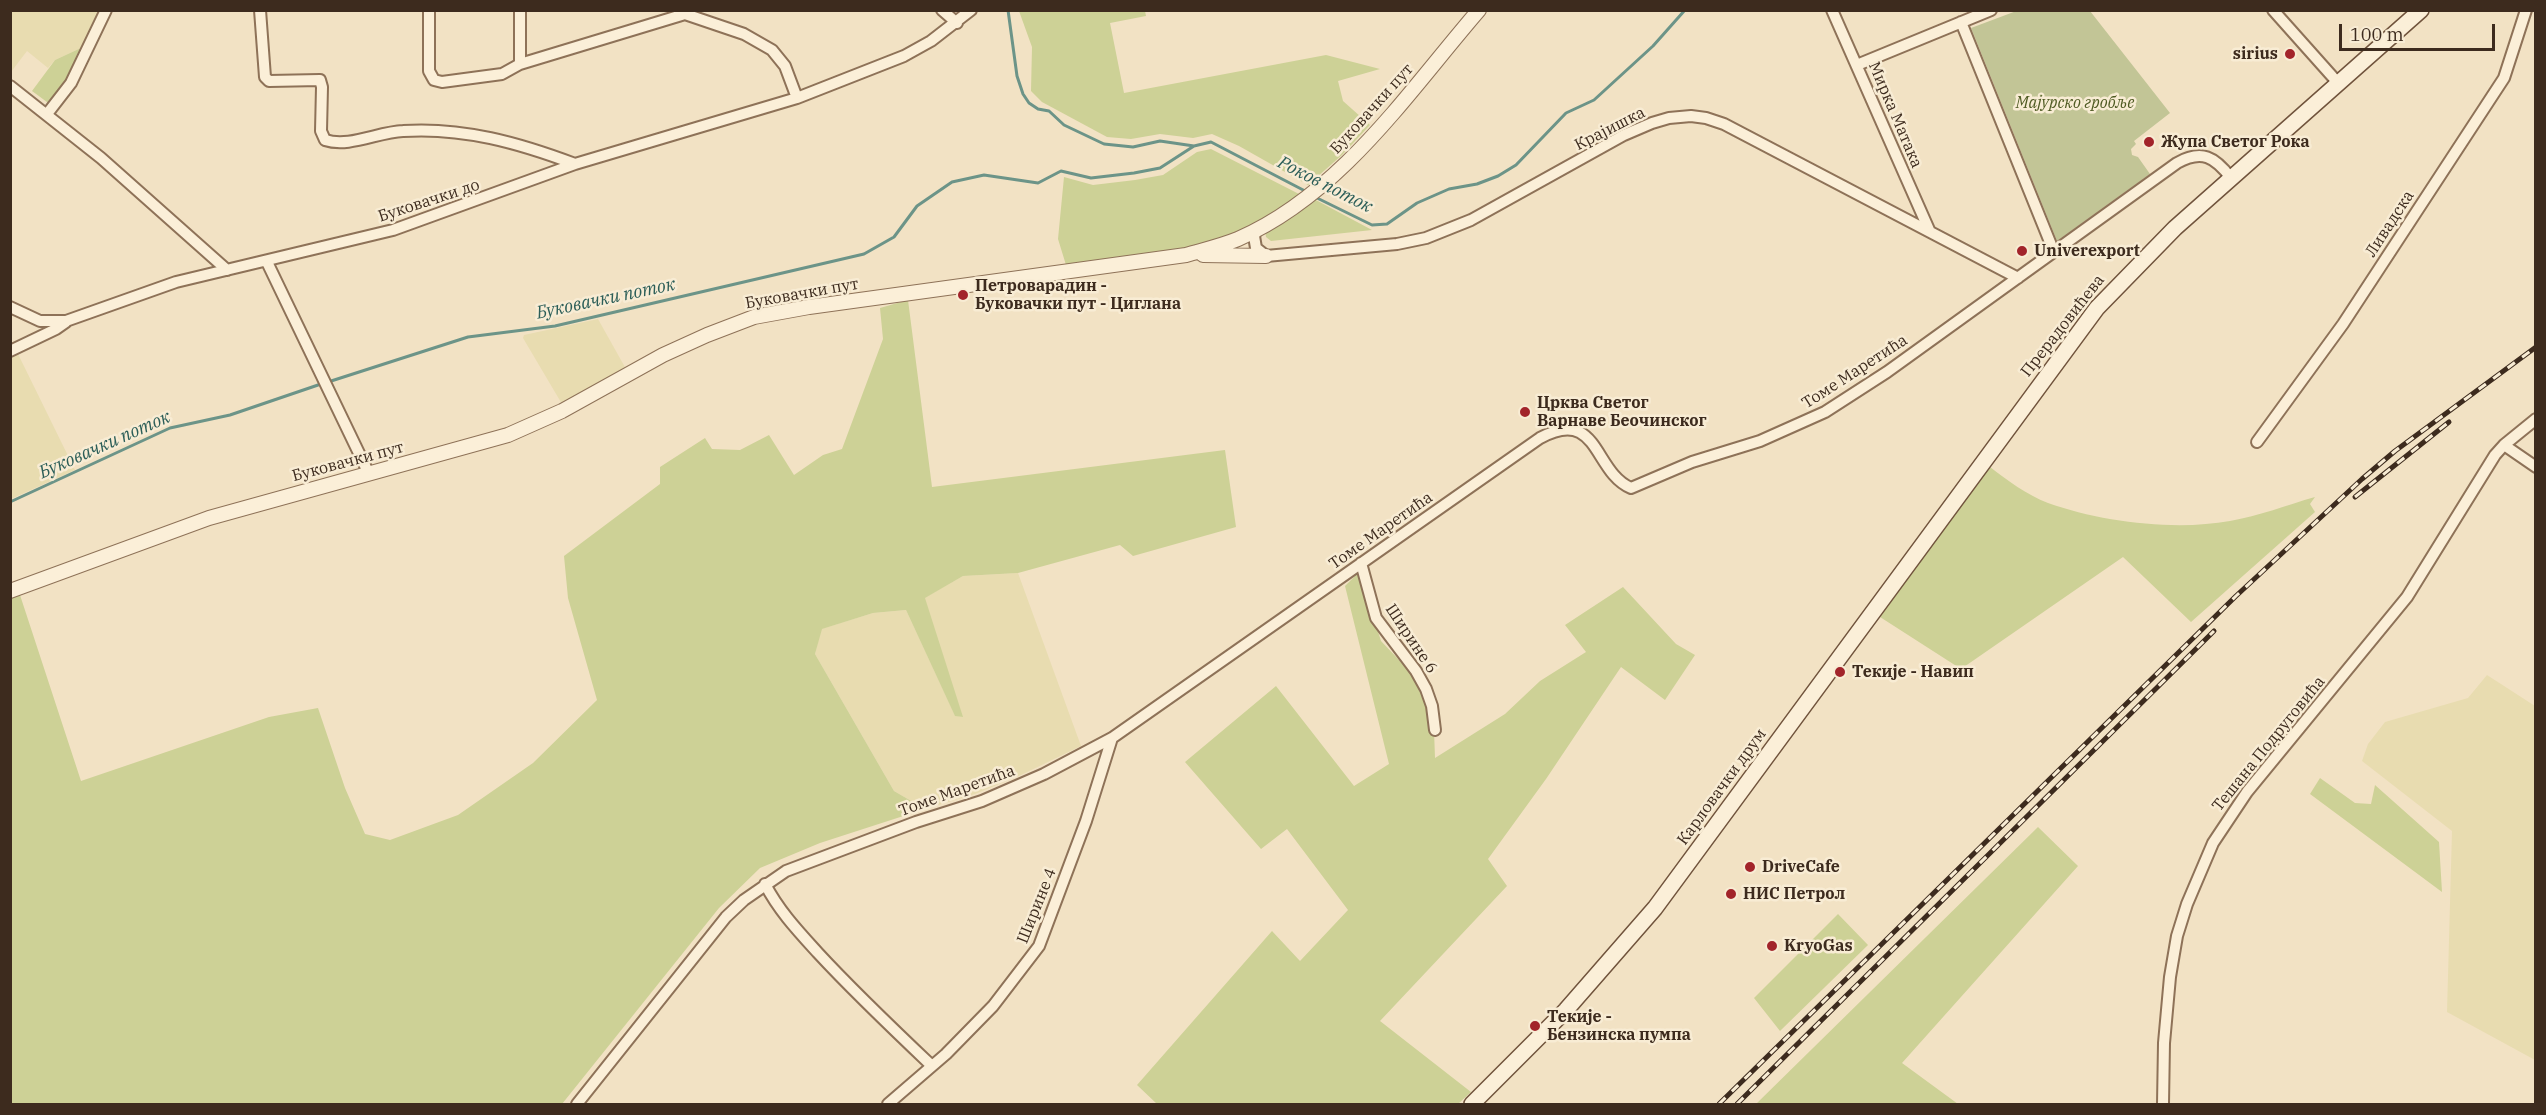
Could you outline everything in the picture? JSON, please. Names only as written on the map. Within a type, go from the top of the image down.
[{"type":"main road","name":"Прерадовићева","points":[[1976,470],[2097,308],[2167,236],[2421,10]]},
{"type":"main road","name":"Карловачки друм","points":[[1472,1104],[1566,1010],[1655,908],[1743,792],[1976,470]]},
{"type":"street","points":[[47,114],[71,83],[106,10]]},
{"type":"street","points":[[260,10],[265,77],[269,81],[320,80],[322,87],[321,131],[325,140],[338,142],[401,131],[460,132],[482,135],[575,164]]},
{"type":"street","points":[[429,10],[429,71],[434,80],[441,82],[502,74],[520,64],[685,14],[744,34],[772,50],[785,66],[798,98]]},
{"type":"street","points":[[519,10],[520,64]]},
{"type":"street","points":[[942,10],[957,23]]},
{"type":"street","name":"Буковачки до","points":[[66,321],[176,282],[393,230],[575,164],[798,98],[904,56],[957,23],[971,10]]},
{"type":"street","name":"Буковачки пут","points":[[10,591],[208,518],[520,430],[562,411],[663,355],[754,317],[809,307],[1186,255],[1222,245],[1257,229],[1310,194],[1364,145],[1479,10]]},
{"type":"street","name":"Мирка Матака","points":[[1832,10],[1930,232]]},
{"type":"street","points":[[1857,65],[1991,10]]},
{"type":"street","points":[[2273,10],[2339,84]]},
{"type":"street","name":"Ливадска","points":[[2257,442],[2343,324],[2504,78],[2526,10]]},
{"type":"street","points":[[1961,22],[2054,252]]},
{"type":"street","points":[[10,86],[101,158],[226,270]]},
{"type":"street","name":"Крајишка","points":[[1266,256],[1397,244],[1436,235],[1471,220],[1624,135],[1652,123],[1682,116],[1707,118],[1724,124],[2018,278]]},
{"type":"street","name":"Томе Маретића","points":[[577,1104],[726,917],[765,884],[802,864],[916,822],[982,801],[1044,774],[1112,738],[1535,441],[1553,432],[1573,430],[1587,437],[1616,477],[1631,488],[1692,462],[1760,441],[1806,422],[1887,372],[2188,157],[2201,155],[2218,162],[2231,178]]},
{"type":"street","points":[[1257,229],[1254,236],[1256,248],[1266,256]]},
{"type":"street","points":[[1186,255],[1266,256]]},
{"type":"street","points":[[267,262],[369,474]]},
{"type":"street","points":[[10,307],[40,321],[66,321]]},
{"type":"street","points":[[10,351],[56,329],[66,321]]},
{"type":"street","name":"Тешана Подруговића","points":[[2163,1104],[2164,1042],[2170,977],[2177,936],[2187,904],[2212,843],[2247,792],[2407,597],[2495,455],[2535,419]]},
{"type":"street","points":[[2504,445],[2535,467]]},
{"type":"street","name":"Ширине 6","points":[[1361,563],[1376,618],[1416,671],[1426,689],[1432,706],[1435,730]]},
{"type":"street","name":"Ширине 4","points":[[888,1104],[932,1066],[1007,991],[1039,946],[1086,820],[1112,738]]},
{"type":"street","points":[[765,884],[775,904],[785,917],[839,976],[932,1066]]},
{"type":"shaded area","points":[[11,11],[100,11],[83,47],[55,60],[48,68],[27,51],[11,72]]},
{"type":"shaded area","points":[[598,319],[626,369],[562,404],[523,338],[524,335]]},
{"type":"shaded area","points":[[18,354],[75,470],[11,499],[11,357]]},
{"type":"shaded area","points":[[1018,573],[1081,746],[975,794],[925,809],[894,791],[815,654],[821,629],[873,613],[906,610],[955,715],[962,717],[924,598],[963,576]]},
{"type":"shaded area","points":[[2487,675],[2535,706],[2535,1060],[2447,1012],[2452,831],[2362,761],[2368,744],[2385,722],[2468,698]]},
{"type":"green space","name":"Мајурско гробље","points":[[2019,10],[2090,11],[2170,113],[2134,141],[2136,144],[2131,149],[2132,155],[2138,157],[2150,174],[2057,241],[1971,28]]},
{"type":"green space","points":[[1019,11],[1145,11],[1146,16],[1110,23],[1124,93],[1326,55],[1380,69],[1338,81],[1343,101],[1370,125],[1342,155],[1308,185],[1239,146],[1212,134],[1193,138],[1160,134],[1131,139],[1107,137],[1042,102],[1031,91],[1032,47]]},
{"type":"green space","points":[[83,47],[69,81],[51,105],[32,91],[55,60]]},
{"type":"green space","points":[[1211,149],[1299,194],[1274,213],[1248,228],[1219,239],[1158,253],[1066,265],[1058,239],[1064,177],[1093,185],[1163,175],[1197,152]]},
{"type":"green space","points":[[1314,199],[1372,230],[1271,241],[1266,237],[1265,231]]},
{"type":"green space","points":[[908,300],[932,487],[1225,450],[1236,527],[1133,556],[1120,545],[1018,573],[963,576],[925,598],[963,717],[955,716],[906,610],[873,613],[822,629],[815,654],[894,791],[925,809],[820,843],[760,868],[719,908],[562,1104],[11,1104],[10,599],[20,595],[81,781],[269,717],[318,708],[345,788],[365,834],[390,840],[458,815],[533,763],[597,700],[568,598],[564,556],[660,484],[660,467],[705,438],[712,449],[740,450],[769,435],[794,475],[823,455],[842,449],[883,339],[880,308]]},
{"type":"green space","points":[[1990,467],[2040,500],[2069,510],[2114,520],[2162,525],[2209,524],[2252,516],[2315,497],[2310,504],[2315,512],[2191,622],[2123,557],[1961,669],[1880,617]]},
{"type":"green space","points":[[1359,572],[1381,641],[1417,679],[1434,730],[1435,758],[1505,714],[1540,681],[1586,652],[1565,625],[1623,587],[1676,644],[1695,655],[1665,700],[1621,667],[1546,779],[1488,859],[1507,886],[1380,1021],[1471,1092],[1458,1104],[1157,1104],[1137,1085],[1272,931],[1300,961],[1348,910],[1287,829],[1261,849],[1185,762],[1276,686],[1354,786],[1389,764],[1345,586]]},
{"type":"green space","points":[[2320,778],[2355,803],[2371,804],[2375,785],[2439,842],[2442,892],[2310,794]]},
{"type":"green space","points":[[2038,827],[2078,866],[1902,1063],[1958,1104],[1756,1104]]},
{"type":"green space","points":[[1838,914],[1868,945],[1780,1031],[1754,998]]},
{"type":"waterway","name":"Роков поток","points":[[1008,10],[1017,76],[1023,94],[1029,103],[1038,109],[1049,111],[1064,125],[1104,144],[1133,147],[1160,141],[1194,146],[1211,142],[1307,192]]},
{"type":"waterway","name":"Роков поток","points":[[1315,197],[1372,225],[1387,224],[1417,203],[1449,189],[1477,184],[1498,176],[1516,165],[1566,113],[1594,100],[1653,46],[1685,10]]},
{"type":"waterway","name":"Буковачки поток","points":[[328,382],[468,337],[555,326],[864,254],[894,237],[917,206],[952,182],[984,175],[1038,183],[1061,171],[1091,178],[1134,173],[1160,168],[1194,146]]},
{"type":"waterway","name":"Буковачки поток","points":[[10,502],[170,428],[230,415],[321,384]]},
{"type":"railway","points":[[1719,1104],[2236,596],[2362,479],[2395,451],[2536,347]]},
{"type":"railway","points":[[2355,497],[2449,422]]},
{"type":"railway","points":[[1737,1104],[2214,631]]},
{"type":"place","name":"sirius","points":[[2290,54]]},
{"type":"place","name":"Жупа Светог Рока","points":[[2149,142]]},
{"type":"place","name":"Univerexport","points":[[2022,251]]},
{"type":"place","name":"Петроварадин - Буковачки пут - Циглана","points":[[963,295]]},
{"type":"place","name":"Црква Светог Варнаве Беочинског","points":[[1525,412]]},
{"type":"place","name":"Текије - Навип","points":[[1840,672]]},
{"type":"place","name":"DriveCafe","points":[[1750,867]]},
{"type":"place","name":"НИС Петрол","points":[[1731,894]]},
{"type":"place","name":"KryoGas","points":[[1772,946]]},
{"type":"place","name":"Текије - Бензинска пумпа","points":[[1535,1026]]}]
